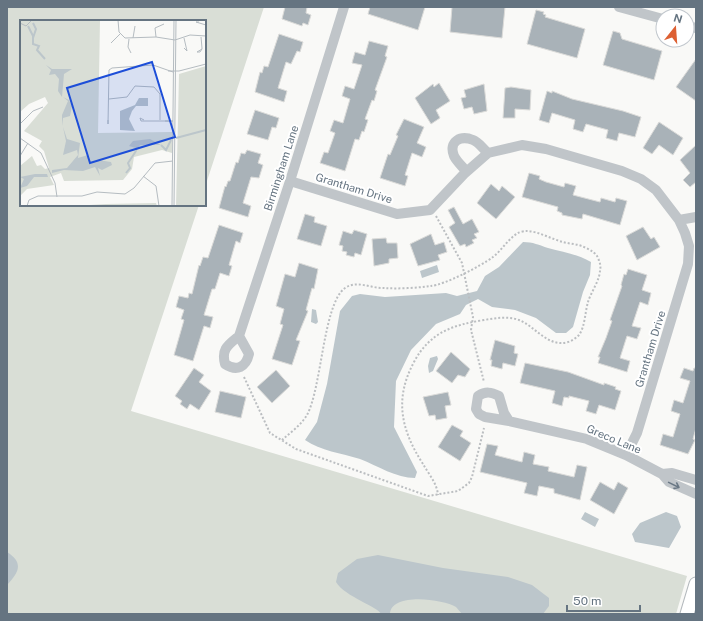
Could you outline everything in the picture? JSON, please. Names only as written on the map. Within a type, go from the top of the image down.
[{"type":"main road","points":[[688,612],[696,584]]},
{"type":"street","name":"Birmingham Lane","points":[[239,336],[290,181],[344,7]]},
{"type":"street","points":[[619,7],[655,17]]},
{"type":"street","points":[[466,171],[454,157],[452,150],[454,143],[458,139],[465,137],[475,141],[488,153]]},
{"type":"street","name":"Grantham Drive","points":[[290,181],[397,214],[430,210],[466,171],[488,153],[522,145],[546,149],[622,171],[641,179],[656,190],[679,220],[693,244],[637,433],[626,455]]},
{"type":"street","points":[[679,220],[696,217]]},
{"type":"street","name":"Greco Lane","points":[[508,421],[587,439],[626,455],[662,474],[669,482],[696,494]]},
{"type":"street","name":"Greco Lane","points":[[662,474],[672,473],[696,480]]},
{"type":"path","points":[[430,210],[448,235],[462,263],[466,287],[472,306],[471,330],[484,382]]},
{"type":"path","points":[[282,440],[306,416],[321,367],[323,344],[332,309],[336,300],[346,287],[356,284],[382,288],[430,287],[439,285],[489,260],[498,253],[508,240],[523,231],[584,246],[596,254],[601,271],[589,300],[580,334],[569,342],[562,343],[546,339],[530,326],[518,319],[501,317],[454,326],[439,334],[424,346],[413,363],[404,384],[402,421],[417,454],[434,482],[438,495]]},
{"type":"path","points":[[244,377],[270,433],[296,449],[428,496],[458,491],[469,483],[472,477],[484,428]]},
{"type":"shaded area","points":[[7,7],[264,7],[206,184],[206,20],[20,20],[20,206],[199,206],[131,411],[687,576],[676,614],[7,614]]},
{"type":"shaded area","points":[[523,242],[533,243],[580,257],[591,262],[590,275],[583,292],[573,327],[566,333],[556,333],[536,318],[515,310],[492,307],[478,299],[466,305],[460,314],[436,324],[411,350],[396,381],[394,427],[417,472],[415,478],[394,474],[360,459],[318,447],[305,440],[317,422],[327,384],[340,311],[352,296],[360,294],[385,297],[446,293],[457,296],[477,291],[485,276],[499,267]]},
{"type":"shaded area","points":[[437,265],[439,272],[422,278],[420,271]]},
{"type":"shaded area","points":[[312,309],[316,310],[318,322],[316,324],[311,322]]},
{"type":"shaded area","points":[[437,356],[438,359],[433,371],[429,373],[428,366],[430,358]]},
{"type":"shaded area","points":[[585,512],[599,519],[595,527],[581,519]]},
{"type":"shaded area","points":[[666,512],[677,516],[681,527],[669,548],[635,542],[632,534],[640,523]]},
{"type":"shaded area","points":[[7,552],[16,560],[18,568],[17,572],[7,585]]},
{"type":"shaded area","points":[[378,555],[443,568],[508,577],[532,585],[549,598],[549,606],[543,614],[462,614],[456,607],[449,604],[418,599],[399,602],[393,607],[390,614],[381,614],[379,611],[354,597],[340,587],[336,582],[338,573],[357,559]]},
{"type":"building","points":[[285,7],[307,7],[306,13],[311,15],[308,25],[303,23],[302,26],[282,19]]},
{"type":"building","points":[[370,7],[425,7],[418,30],[368,14]]},
{"type":"building","points":[[452,7],[505,7],[502,38],[450,32]]},
{"type":"building","points":[[536,10],[544,12],[543,14],[546,15],[545,17],[585,29],[577,58],[527,44]]},
{"type":"building","points":[[613,31],[620,33],[622,39],[662,51],[654,80],[603,65]]},
{"type":"building","points":[[279,34],[303,42],[300,52],[297,51],[291,64],[286,62],[278,88],[287,91],[284,102],[255,92],[260,72],[262,73],[264,66],[268,67]]},
{"type":"building","points":[[369,41],[388,46],[385,56],[387,57],[375,90],[377,91],[374,101],[372,100],[365,119],[368,120],[364,132],[362,131],[359,140],[355,139],[345,171],[320,163],[324,152],[328,153],[335,133],[330,131],[334,120],[343,123],[350,99],[342,96],[345,86],[354,89],[362,65],[352,63],[355,52],[365,55]]},
{"type":"building","points":[[696,59],[696,101],[676,87]]},
{"type":"building","points":[[439,83],[450,101],[436,110],[440,118],[431,124],[415,98],[433,84],[434,87]]},
{"type":"building","points":[[484,84],[487,111],[474,114],[472,107],[464,109],[461,98],[466,97],[464,90]]},
{"type":"building","points":[[511,87],[531,90],[530,110],[515,109],[515,118],[503,118],[505,88]]},
{"type":"building","points":[[547,91],[552,93],[552,91],[572,99],[623,111],[641,117],[635,137],[619,133],[617,141],[606,138],[608,130],[586,124],[583,132],[573,129],[575,120],[552,113],[549,123],[539,120]]},
{"type":"building","points":[[255,110],[279,118],[276,128],[272,127],[268,140],[247,134]]},
{"type":"building","points":[[404,119],[424,127],[417,143],[426,147],[422,157],[412,153],[405,175],[408,176],[405,186],[380,178],[388,154],[390,155],[398,136],[396,135]]},
{"type":"building","points":[[659,122],[683,138],[673,155],[659,145],[652,154],[643,148]]},
{"type":"building","points":[[696,145],[696,182],[690,187],[683,180],[690,173],[680,160]]},
{"type":"building","points":[[247,150],[261,154],[258,163],[263,165],[259,178],[251,177],[243,203],[251,206],[248,217],[219,208],[225,186],[226,187],[228,181],[230,181],[236,162],[238,163],[241,153],[245,154]]},
{"type":"building","points":[[529,173],[540,176],[539,179],[546,182],[564,187],[565,183],[576,186],[573,195],[600,202],[601,198],[615,202],[616,198],[627,201],[620,225],[583,214],[582,219],[562,215],[562,213],[557,211],[558,207],[522,197]]},
{"type":"building","points":[[491,184],[499,191],[502,186],[515,197],[496,219],[477,203]]},
{"type":"building","points":[[454,207],[463,224],[472,219],[479,232],[474,234],[477,238],[472,240],[474,243],[466,247],[465,244],[460,246],[449,227],[455,223],[448,210]]},
{"type":"building","points":[[305,214],[315,217],[314,222],[327,226],[321,246],[297,239]]},
{"type":"building","points":[[219,225],[243,233],[240,243],[236,241],[229,265],[232,266],[229,276],[220,273],[215,289],[212,289],[204,315],[213,317],[210,328],[204,326],[193,361],[174,355],[184,320],[181,319],[184,310],[176,307],[179,296],[188,298],[189,293],[192,294],[199,265],[200,266],[203,257],[208,258]]},
{"type":"building","points":[[643,227],[651,239],[654,237],[660,247],[637,260],[626,236]]},
{"type":"building","points":[[354,230],[367,234],[361,255],[355,253],[354,257],[346,255],[347,252],[342,251],[343,246],[339,245],[343,231],[352,234]]},
{"type":"building","points":[[431,234],[435,245],[444,242],[447,252],[438,255],[440,260],[418,266],[410,244]]},
{"type":"building","points":[[386,238],[387,243],[397,243],[398,258],[389,259],[389,263],[374,266],[372,239]]},
{"type":"building","points":[[299,263],[318,269],[314,289],[312,288],[306,310],[308,311],[296,340],[300,341],[292,365],[272,359],[283,325],[280,324],[284,309],[276,306],[285,274],[295,277]]},
{"type":"building","points":[[628,269],[647,275],[642,290],[651,293],[648,305],[640,302],[632,326],[641,328],[637,339],[627,336],[620,358],[630,361],[627,372],[598,363],[600,357],[598,357],[612,321],[610,320],[622,286],[624,274],[626,275]]},
{"type":"building","points":[[495,340],[515,346],[514,353],[518,354],[515,366],[503,363],[502,369],[491,366],[492,360],[490,360]]},
{"type":"building","points":[[451,352],[470,369],[465,377],[458,375],[452,383],[436,371]]},
{"type":"building","points":[[525,363],[568,372],[604,385],[604,383],[616,387],[615,389],[621,391],[615,410],[599,405],[596,414],[586,411],[589,401],[569,396],[569,398],[564,397],[562,406],[552,403],[555,391],[520,383]]},
{"type":"building","points":[[194,368],[204,375],[199,382],[211,391],[199,410],[190,404],[187,409],[180,404],[182,401],[175,396]]},
{"type":"building","points":[[684,368],[693,371],[694,368],[696,368],[696,428],[693,439],[695,440],[688,454],[660,445],[663,434],[673,437],[680,414],[671,411],[674,400],[683,403],[690,381],[680,378]]},
{"type":"building","points":[[276,370],[290,386],[272,403],[257,387]]},
{"type":"building","points":[[220,391],[246,397],[241,418],[215,412]]},
{"type":"building","points":[[448,392],[451,405],[445,406],[447,418],[436,420],[435,415],[429,416],[423,397]]},
{"type":"building","points":[[452,425],[463,431],[460,436],[471,443],[460,461],[438,447]]},
{"type":"building","points":[[487,444],[498,446],[495,455],[522,462],[524,452],[535,455],[533,464],[549,467],[548,471],[574,477],[577,465],[587,467],[580,500],[554,493],[554,489],[539,486],[537,496],[524,493],[527,483],[480,472]]},
{"type":"building","points":[[600,482],[614,490],[618,482],[628,488],[614,514],[590,500]]}]
